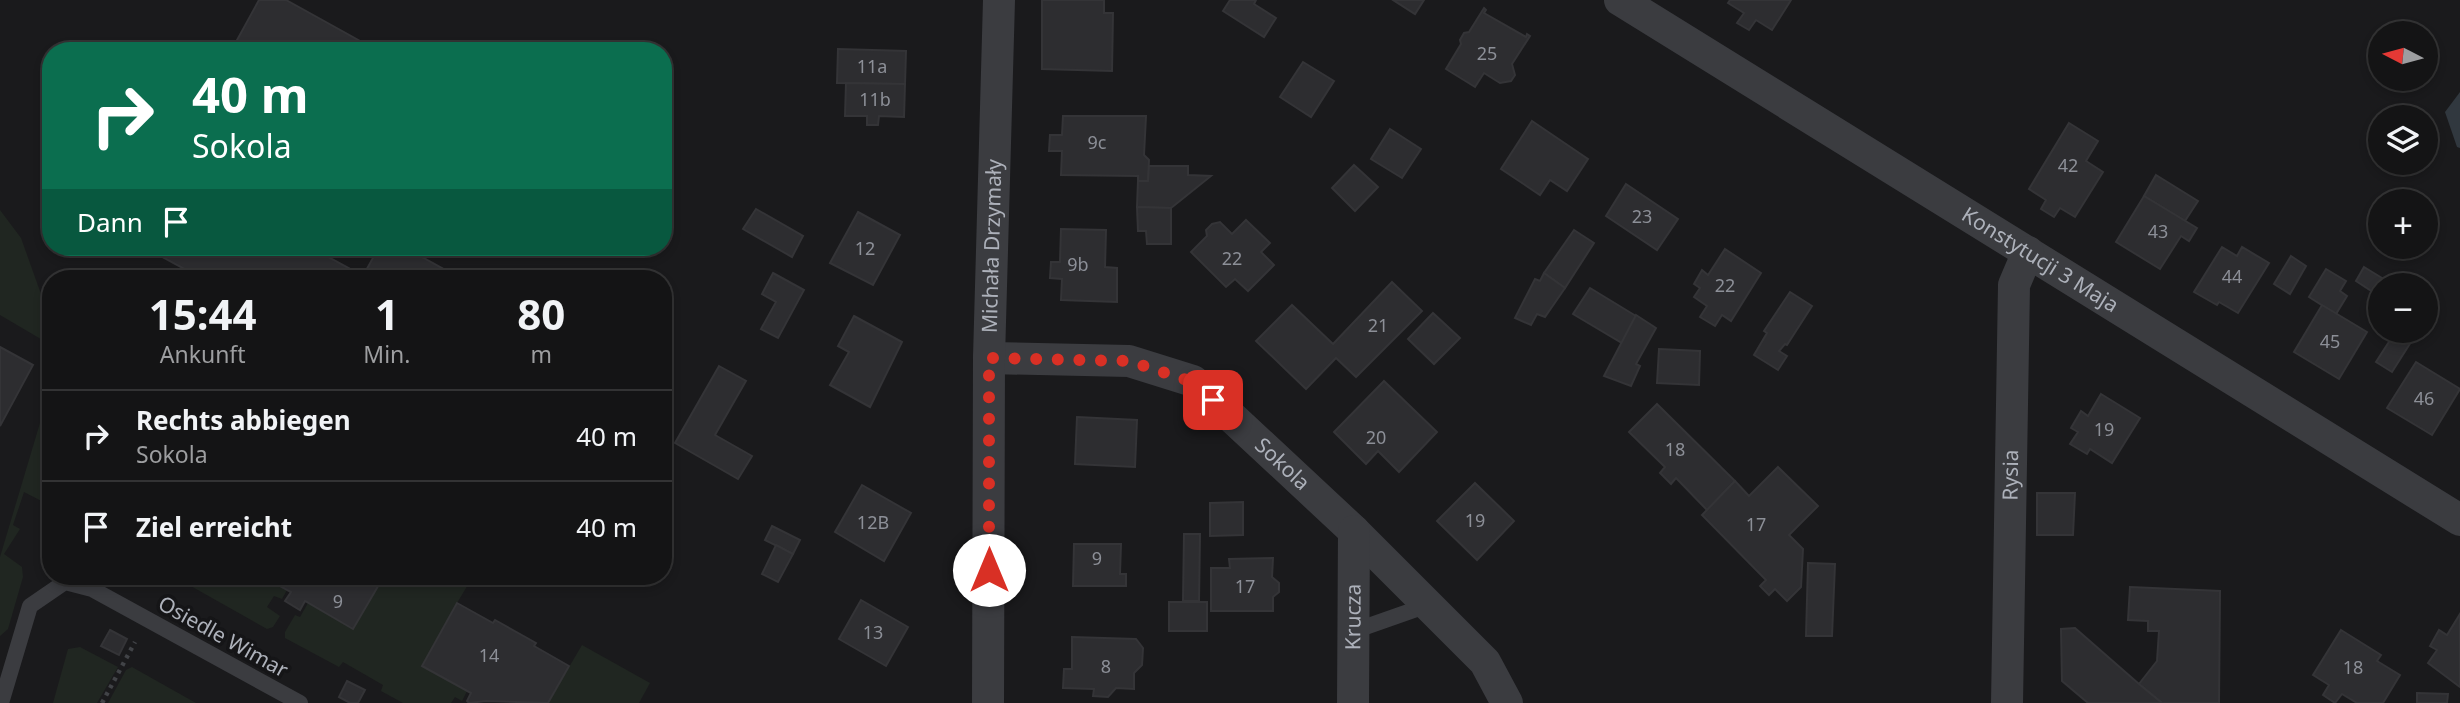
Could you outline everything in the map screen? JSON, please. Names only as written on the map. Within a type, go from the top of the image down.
[{"type":"street","name":"Michała Drzymały","points":[[988,703],[989,358],[999,0]]},
{"type":"street","name":"Konstytucji 3 Maja","points":[[1620,0],[2460,520]]},
{"type":"street","name":"Rysia","points":[[2007,703],[2014,285],[2028,253]]},
{"type":"street","name":"Sokola","points":[[989,358],[1129,361],[1193,382],[1354,531],[1485,662],[1507,703]]},
{"type":"street","name":"Krucza","points":[[1353,703],[1354,531]]},
{"type":"lane","name":"Osiedle Wimar","points":[[1,703],[30,606],[61,585]]},
{"type":"lane","name":"Osiedle Wimar","points":[[77,585],[92,589],[300,703]]},
{"type":"lane","points":[[1354,631],[1428,605]]},
{"type":"path","points":[[102,703],[148,620]]},
{"type":"shaded area","points":[[2460,92],[2460,148],[2457,147],[2445,112]]},
{"type":"shaded area","points":[[0,210],[21,238],[42,297],[42,340],[0,315]]},
{"type":"shaded area","points":[[42,416],[42,501],[24,492],[13,525],[20,529],[4,554],[22,567],[23,577],[8,629],[0,636],[0,557]]},
{"type":"shaded area","points":[[189,585],[278,585],[287,590],[282,599],[274,596],[267,607],[280,616],[273,627],[267,629]]},
{"type":"shaded area","points":[[379,585],[468,585],[457,603],[467,691],[462,701],[455,697],[451,703],[403,703],[381,691],[383,685],[343,662],[339,667],[285,638],[285,632],[295,615],[300,617],[308,603],[353,628]]},
{"type":"shaded area","points":[[582,645],[650,683],[639,703],[548,703]]},
{"type":"shaded area","points":[[80,647],[118,667],[97,703],[53,703],[68,649]]},
{"type":"shaded area","points":[[132,667],[196,703],[108,703],[126,670]]},
{"type":"building","points":[[259,0],[286,0],[362,42],[236,42]]},
{"type":"building","points":[[1042,0],[1104,0],[1104,13],[1113,13],[1112,71],[1042,69]]},
{"type":"building","points":[[1230,0],[1256,0],[1254,4],[1276,18],[1264,37],[1223,11]]},
{"type":"building","points":[[1393,0],[1424,0],[1415,14]]},
{"type":"building","points":[[1730,0],[1791,0],[1772,30],[1756,20],[1749,30],[1737,23],[1744,13],[1728,3]]},
{"type":"building","points":[[1484,8],[1484,13],[1526,37],[1527,34],[1530,36],[1512,64],[1515,75],[1511,81],[1500,83],[1484,73],[1475,87],[1446,69],[1461,44],[1464,33],[1469,32]]},
{"type":"building","points":[[838,49],[906,51],[905,84],[837,83]]},
{"type":"building","points":[[1303,62],[1334,81],[1311,117],[1280,97]]},
{"type":"building","points":[[846,83],[905,84],[904,117],[879,116],[878,125],[867,125],[867,116],[845,116]]},
{"type":"building","points":[[1063,116],[1146,116],[1144,155],[1149,160],[1148,181],[1138,181],[1138,176],[1061,175],[1062,151],[1049,151],[1050,135],[1062,135]]},
{"type":"building","points":[[1532,121],[1588,159],[1567,191],[1550,180],[1540,195],[1501,169]]},
{"type":"building","points":[[2069,123],[2098,141],[2086,161],[2103,172],[2075,217],[2060,208],[2054,217],[2041,209],[2046,200],[2029,189]]},
{"type":"building","points":[[1390,129],[1421,149],[1402,178],[1371,159]]},
{"type":"building","points":[[1354,165],[1378,187],[1355,211],[1332,188]]},
{"type":"building","points":[[1149,166],[1188,166],[1188,175],[1211,176],[1171,208],[1137,207],[1138,181],[1148,181]]},
{"type":"building","points":[[2156,175],[2198,201],[2185,221],[2144,196]]},
{"type":"building","points":[[1626,184],[1678,219],[1657,250],[1606,216]]},
{"type":"building","points":[[2144,196],[2197,228],[2189,241],[2181,236],[2160,269],[2116,242]]},
{"type":"building","points":[[1137,207],[1171,208],[1171,244],[1147,244],[1146,231],[1138,231]]},
{"type":"building","points":[[756,209],[803,236],[792,257],[743,229]]},
{"type":"building","points":[[858,212],[900,235],[873,285],[830,263]]},
{"type":"building","points":[[1246,220],[1270,243],[1261,252],[1274,265],[1248,291],[1235,279],[1226,287],[1191,252],[1207,236],[1206,230],[1212,224],[1220,222],[1232,234]]},
{"type":"building","points":[[1061,229],[1106,230],[1105,267],[1117,268],[1117,302],[1061,300],[1062,279],[1050,278],[1051,262],[1060,262]]},
{"type":"building","points":[[1574,230],[1594,243],[1565,288],[1544,273]]},
{"type":"building","points":[[2222,247],[2237,256],[2242,247],[2269,263],[2238,313],[2194,292]]},
{"type":"building","points":[[1725,249],[1761,273],[1731,321],[1722,315],[1715,326],[1700,317],[1707,306],[1694,297],[1700,288],[1694,284],[1702,270],[1708,275]]},
{"type":"building","points":[[161,256],[326,256],[352,270],[186,270]]},
{"type":"building","points":[[374,256],[420,256],[445,270],[366,270]]},
{"type":"building","points":[[2291,256],[2306,266],[2290,294],[2274,284]]},
{"type":"building","points":[[2364,267],[2374,273],[2368,273],[2368,289],[2356,281]]},
{"type":"building","points":[[2326,269],[2346,281],[2340,291],[2347,296],[2336,314],[2309,297]]},
{"type":"building","points":[[773,273],[804,290],[778,338],[761,329],[776,302],[762,294]]},
{"type":"building","points":[[1544,273],[1565,288],[1545,317],[1537,314],[1531,325],[1515,318],[1535,279],[1540,281]]},
{"type":"building","points":[[1392,282],[1422,311],[1356,377],[1336,358],[1306,389],[1256,341],[1292,305],[1333,344]]},
{"type":"building","points":[[1590,288],[1636,316],[1622,343],[1573,314]]},
{"type":"building","points":[[1790,292],[1812,306],[1787,345],[1779,351],[1787,356],[1778,370],[1754,355],[1767,333],[1764,331]]},
{"type":"building","points":[[2322,305],[2367,332],[2339,379],[2294,352]]},
{"type":"building","points":[[1433,313],[1460,338],[1434,364],[1408,339]]},
{"type":"building","points":[[1636,315],[1656,328],[1636,364],[1640,366],[1631,386],[1604,376]]},
{"type":"building","points":[[854,316],[902,342],[870,407],[830,385],[849,352],[838,346]]},
{"type":"building","points":[[2388,343],[2410,343],[2392,372],[2376,362]]},
{"type":"building","points":[[0,347],[33,365],[0,426]]},
{"type":"building","points":[[1659,349],[1700,351],[1699,385],[1657,383]]},
{"type":"building","points":[[2416,362],[2460,389],[2432,435],[2387,408]]},
{"type":"building","points":[[719,366],[746,381],[715,435],[752,456],[738,479],[675,443]]},
{"type":"building","points":[[1384,381],[1437,432],[1399,472],[1378,451],[1366,464],[1334,432]]},
{"type":"building","points":[[2101,394],[2140,418],[2112,463],[2090,449],[2087,454],[2070,444],[2078,432],[2071,428],[2081,411],[2088,416]]},
{"type":"building","points":[[1657,404],[1735,481],[1707,510],[1676,478],[1671,484],[1660,473],[1665,467],[1629,432]]},
{"type":"building","points":[[1077,417],[1137,420],[1135,467],[1075,464]]},
{"type":"building","points":[[1778,467],[1818,506],[1789,535],[1803,549],[1801,587],[1787,601],[1775,589],[1769,595],[1760,586],[1766,580],[1702,515],[1735,481],[1749,496]]},
{"type":"building","points":[[1475,483],[1514,521],[1477,560],[1437,521]]},
{"type":"building","points":[[862,485],[911,513],[884,561],[835,532]]},
{"type":"building","points":[[2037,493],[2075,493],[2073,535],[2037,535]]},
{"type":"building","points":[[1243,502],[1243,535],[1210,536],[1210,503]]},
{"type":"building","points":[[772,526],[800,540],[793,554],[765,540]]},
{"type":"building","points":[[1184,534],[1200,534],[1199,601],[1183,601]]},
{"type":"building","points":[[1074,544],[1121,544],[1120,574],[1126,574],[1126,586],[1073,586]]},
{"type":"building","points":[[776,545],[793,554],[778,582],[762,574]]},
{"type":"building","points":[[1273,558],[1272,577],[1279,583],[1279,592],[1273,597],[1273,611],[1211,611],[1211,568],[1230,568],[1229,559]]},
{"type":"building","points":[[1808,563],[1835,564],[1832,636],[1806,636]]},
{"type":"building","points":[[278,585],[379,585],[353,629],[305,601],[300,610],[285,601],[291,592]]},
{"type":"building","points":[[2130,587],[2220,591],[2219,703],[2162,703],[2139,684],[2157,661],[2159,631],[2148,631],[2148,621],[2128,620]]},
{"type":"building","points":[[861,600],[908,627],[886,666],[839,639]]},
{"type":"building","points":[[1169,602],[1207,602],[1207,631],[1169,631]]},
{"type":"building","points":[[457,603],[536,643],[534,646],[569,666],[548,703],[469,703],[467,701],[471,693],[422,666]]},
{"type":"building","points":[[2460,614],[2460,687],[2428,663],[2437,650],[2430,646],[2439,630],[2447,635]]},
{"type":"building","points":[[2075,628],[2162,703],[2088,703],[2062,681],[2061,629]]},
{"type":"building","points":[[110,630],[127,639],[119,655],[101,646]]},
{"type":"building","points":[[2341,630],[2381,655],[2377,661],[2400,675],[2383,703],[2357,703],[2342,694],[2335,703],[2323,695],[2329,685],[2313,675]]},
{"type":"building","points":[[1072,637],[1136,639],[1143,648],[1142,665],[1134,673],[1134,689],[1116,688],[1108,697],[1093,696],[1094,689],[1063,688],[1064,669],[1072,669]]},
{"type":"building","points":[[347,681],[365,690],[358,703],[350,703],[339,697]]},
{"type":"building","points":[[2417,693],[2448,694],[2447,703],[2417,703]]},
{"type":"route","points":[[989,570],[989,358],[1129,361],[1193,382],[1213,400]]}]
